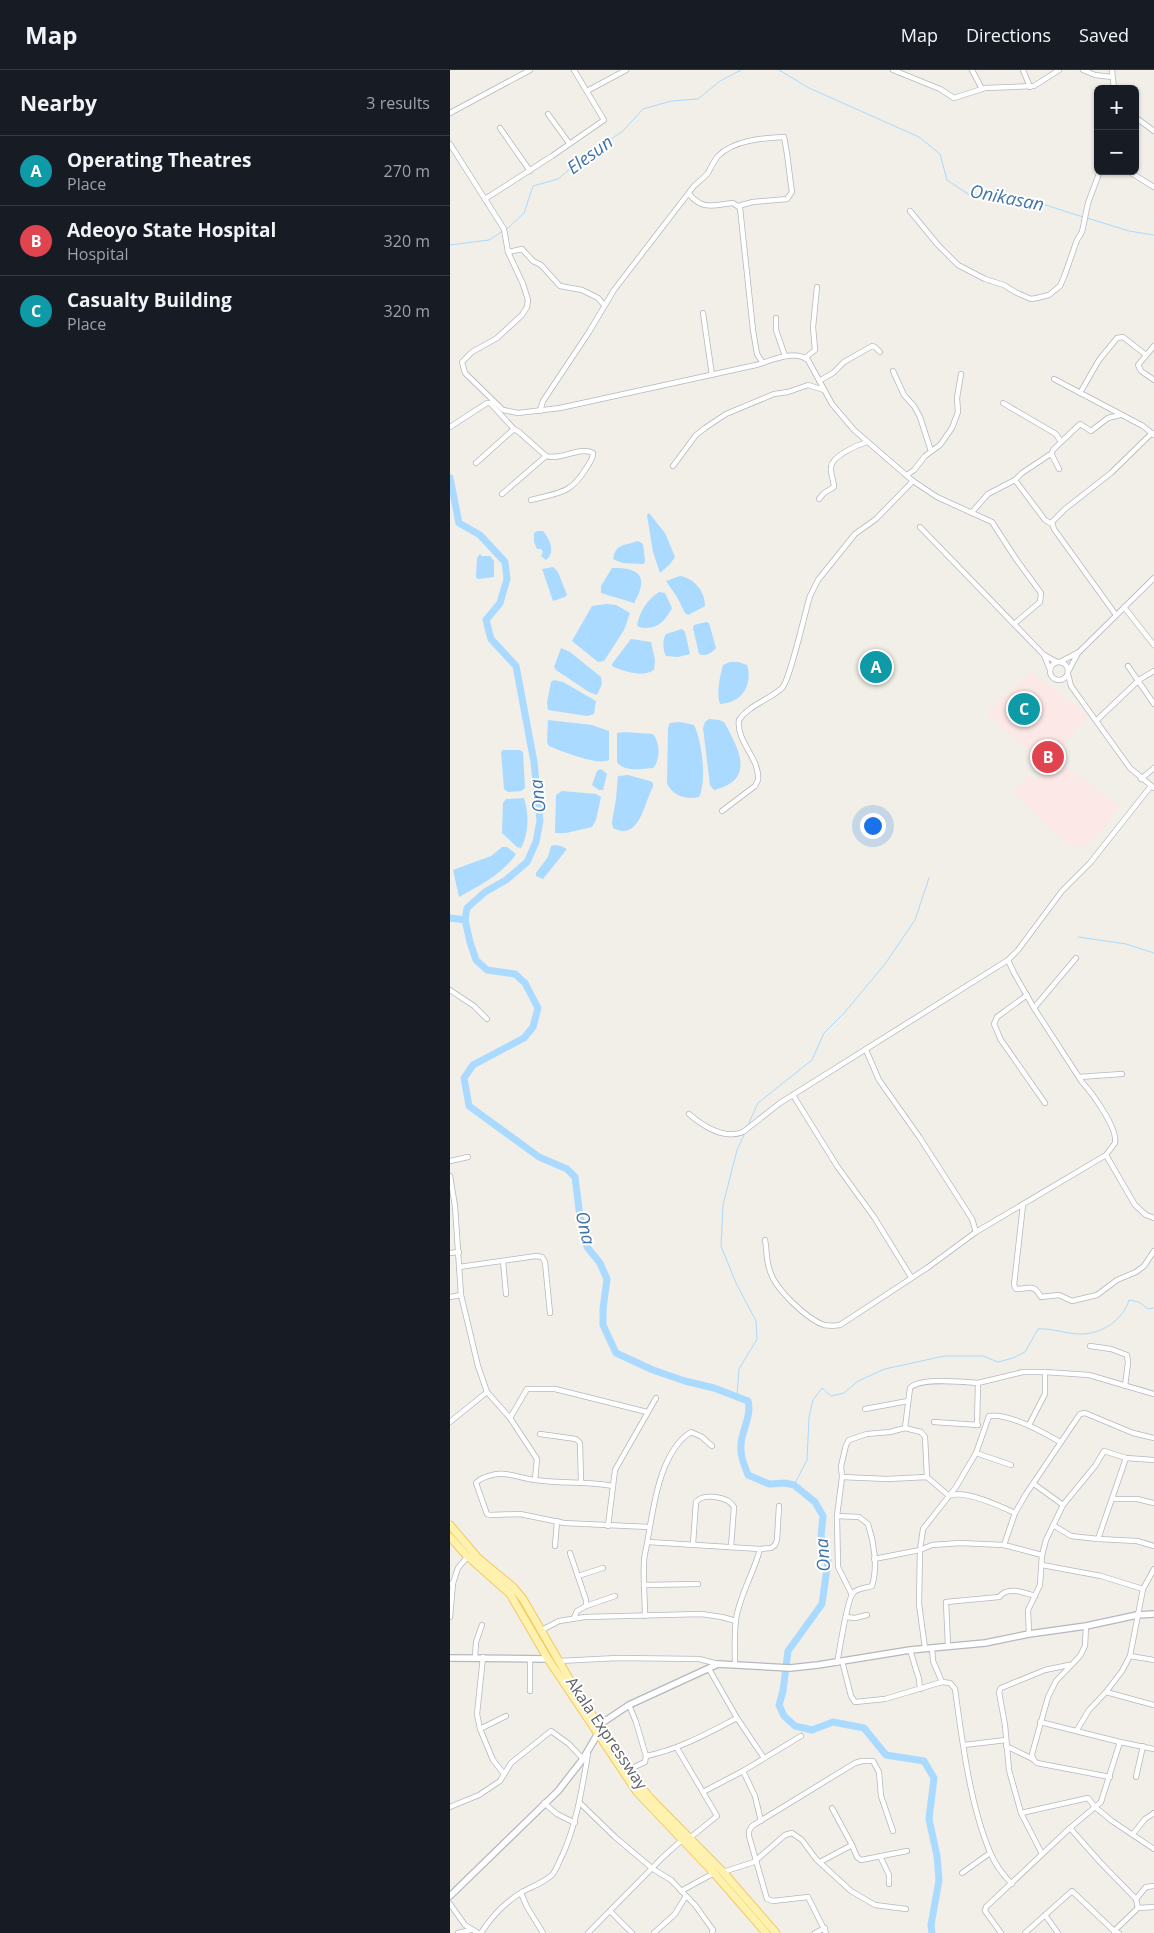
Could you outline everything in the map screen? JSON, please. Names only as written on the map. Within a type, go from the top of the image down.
[{"type":"main road","name":"Akala Expressway","points":[[450,1525],[478,1558],[513,1587],[522,1599],[599,1725],[649,1801],[690,1837],[776,1933]]},
{"type":"main road","name":"Akala Expressway","points":[[450,1537],[510,1594],[548,1659],[597,1735],[682,1840],[714,1873],[766,1933]]},
{"type":"street","points":[[450,113],[529,70]]},
{"type":"street","points":[[485,199],[530,171],[604,120],[574,70]]},
{"type":"street","points":[[587,91],[626,70]]},
{"type":"street","points":[[893,70],[940,89],[954,98],[982,88],[1030,87],[1059,70]]},
{"type":"street","points":[[972,70],[982,88]]},
{"type":"street","points":[[1023,70],[1030,87]]},
{"type":"street","points":[[1083,70],[1095,75],[1112,78]]},
{"type":"street","points":[[1112,70],[1113,85]]},
{"type":"street","points":[[548,114],[569,143]]},
{"type":"street","points":[[1139,120],[1154,131]]},
{"type":"street","points":[[500,128],[530,171]]},
{"type":"street","points":[[540,411],[543,401],[622,278],[707,174],[713,162],[723,151],[740,143],[784,137],[790,162],[789,172],[792,192],[787,199],[753,202],[738,206]]},
{"type":"street","points":[[450,144],[504,232],[508,252],[527,296],[527,306],[522,315],[497,338],[472,352],[461,365],[465,372],[503,410],[518,413],[560,408],[712,375],[785,356],[802,356],[832,404],[867,442],[913,481],[938,497],[992,522],[1041,593],[1040,602],[1014,624]]},
{"type":"street","points":[[910,211],[938,245],[958,265],[1031,299],[1037,298],[1049,295],[1060,286],[1077,240],[1082,232],[1088,204],[1099,175]]},
{"type":"street","points":[[1134,175],[1154,187]]},
{"type":"street","points":[[689,194],[696,201],[708,206],[733,203],[738,206],[742,219],[757,354],[763,363]]},
{"type":"street","points":[[508,252],[522,249],[541,265],[560,286],[582,290],[598,298],[604,305]]},
{"type":"street","points":[[805,358],[815,350],[813,327],[817,287]]},
{"type":"street","points":[[704,312],[712,375]]},
{"type":"street","points":[[776,318],[776,330],[785,356]]},
{"type":"street","points":[[1080,393],[1099,360],[1117,338],[1123,337],[1146,355]]},
{"type":"street","points":[[819,381],[833,373],[844,362],[872,346],[876,347],[880,352]]},
{"type":"street","points":[[1154,346],[1139,363],[1138,367],[1154,380]]},
{"type":"street","points":[[893,371],[904,395],[914,406],[920,417],[931,451]]},
{"type":"street","points":[[907,475],[940,444],[956,420],[961,374]]},
{"type":"street","points":[[1052,524],[1053,518],[1110,473],[1153,434],[1054,379]]},
{"type":"street","points":[[673,466],[696,436],[726,414],[774,394],[788,392],[806,385],[812,385],[824,390]]},
{"type":"street","points":[[1003,403],[1056,434],[1061,442]]},
{"type":"street","points":[[450,427],[487,404],[492,405],[514,429],[550,458],[590,451],[593,454],[580,478],[572,488],[531,500]]},
{"type":"street","points":[[502,418],[506,410]]},
{"type":"street","points":[[972,512],[988,494],[1015,480],[1022,473],[1051,455],[1053,450],[1080,424],[1091,431],[1108,418],[1120,415]]},
{"type":"street","points":[[476,463],[514,429]]},
{"type":"street","points":[[819,500],[834,487],[830,468],[833,461],[848,450],[867,442]]},
{"type":"street","points":[[1051,455],[1059,469]]},
{"type":"street","points":[[502,494],[546,456]]},
{"type":"street","points":[[1015,480],[1045,520],[1052,524],[1116,615]]},
{"type":"street","points":[[722,811],[757,783],[758,774],[740,732],[739,720],[744,713],[767,699],[785,684],[814,586],[856,534],[876,519],[913,481]]},
{"type":"street","points":[[920,527],[1044,655],[1065,664],[1071,686]]},
{"type":"street","points":[[1061,680],[1068,672],[1079,652],[1154,578]]},
{"type":"street","points":[[1124,607],[1154,645]]},
{"type":"street","points":[[1050,670],[1053,664],[1079,652]]},
{"type":"street","points":[[689,1114],[714,1131],[739,1134],[752,1126],[780,1102],[1008,960],[1018,950],[1062,890],[1090,863],[1153,787],[1130,768],[1071,686],[1061,680],[1054,679],[1044,655]]},
{"type":"street","points":[[1128,666],[1154,704]]},
{"type":"street","points":[[1097,720],[1139,680],[1154,671]]},
{"type":"street","points":[[1141,779],[1154,768]]},
{"type":"street","points":[[1034,1008],[1076,958]]},
{"type":"street","points":[[765,1240],[769,1270],[789,1300],[826,1325],[840,1325],[976,1232],[1106,1155],[1115,1143],[1115,1135],[1091,1093],[1034,1008],[1008,960]]},
{"type":"street","points":[[450,990],[474,1006],[487,1018]]},
{"type":"street","points":[[1027,995],[997,1017],[994,1024],[1001,1040],[1045,1103]]},
{"type":"street","points":[[866,1050],[879,1080],[920,1138],[972,1219],[976,1232]]},
{"type":"street","points":[[1079,1077],[1122,1074]]},
{"type":"street","points":[[793,1095],[837,1166],[874,1217],[911,1277]]},
{"type":"street","points":[[1106,1155],[1135,1206],[1146,1215],[1154,1218]]},
{"type":"street","points":[[450,1161],[468,1157]]},
{"type":"street","points":[[450,1176],[455,1206],[461,1296],[476,1360],[487,1392],[510,1418],[537,1459],[535,1480]]},
{"type":"street","points":[[1023,1205],[1014,1285],[1016,1289],[1035,1288],[1041,1297],[1060,1295],[1072,1300],[1097,1295],[1117,1280],[1136,1272],[1144,1266],[1154,1251]]},
{"type":"street","points":[[450,1253],[459,1252]]},
{"type":"street","points":[[459,1267],[539,1256],[544,1259],[550,1313]]},
{"type":"street","points":[[502,1261],[506,1294]]},
{"type":"street","points":[[450,1297],[461,1296]]},
{"type":"street","points":[[1090,1346],[1111,1349],[1127,1355],[1128,1368],[1125,1386]]},
{"type":"street","points":[[905,1428],[910,1388],[916,1383],[978,1383],[1024,1372],[1045,1372],[1090,1375],[1154,1394]]},
{"type":"street","points":[[1029,1425],[1045,1394],[1045,1372]]},
{"type":"street","points":[[977,1425],[978,1383]]},
{"type":"street","points":[[510,1418],[527,1389],[533,1387],[555,1389],[647,1412]]},
{"type":"street","points":[[450,1422],[487,1392]]},
{"type":"street","points":[[608,1526],[615,1470],[656,1398]]},
{"type":"street","points":[[865,1409],[908,1401]]},
{"type":"street","points":[[1004,1545],[1015,1513],[1026,1494],[1080,1414],[1085,1413],[1133,1433],[1154,1438]]},
{"type":"street","points":[[942,1682],[928,1648],[919,1604],[920,1550],[923,1529],[956,1487],[976,1452],[989,1416],[996,1414],[1029,1425],[1060,1442]]},
{"type":"street","points":[[934,1422],[977,1425],[984,1428]]},
{"type":"street","points":[[852,1595],[838,1567],[837,1516],[842,1466],[846,1445],[849,1440],[866,1434],[890,1432],[905,1428],[919,1431],[925,1438],[927,1477]]},
{"type":"street","points":[[645,1616],[644,1562],[654,1499],[665,1468],[682,1438],[691,1432],[702,1437],[712,1446]]},
{"type":"street","points":[[540,1434],[569,1438],[580,1443],[581,1482]]},
{"type":"street","points":[[1029,1634],[1028,1610],[1040,1585],[1042,1555],[1053,1525],[1063,1506],[1096,1466],[1104,1451],[1126,1458],[1154,1460]]},
{"type":"street","points":[[976,1452],[1011,1465]]},
{"type":"street","points":[[1098,1539],[1126,1458]]},
{"type":"street","points":[[613,1486],[581,1482],[535,1480],[504,1474],[478,1480],[476,1483],[486,1514],[520,1514],[557,1521],[608,1526],[649,1526]]},
{"type":"street","points":[[842,1477],[887,1479],[927,1477],[949,1496]]},
{"type":"street","points":[[1034,1484],[1063,1506]]},
{"type":"street","points":[[949,1496],[954,1493],[988,1502],[1015,1513]]},
{"type":"street","points":[[693,1544],[696,1502],[702,1498],[714,1497],[725,1499],[734,1506],[731,1547]]},
{"type":"street","points":[[1112,1499],[1137,1499],[1154,1503]]},
{"type":"street","points":[[648,1542],[760,1549],[772,1548],[775,1545],[779,1506]]},
{"type":"street","points":[[837,1516],[859,1518],[868,1524],[874,1559],[874,1580],[872,1586],[855,1591],[852,1595],[846,1617],[840,1662],[851,1696],[855,1702],[886,1699],[942,1682],[950,1683],[956,1690],[974,1800],[990,1853],[1002,1874],[1012,1884]]},
{"type":"street","points":[[555,1546],[557,1521]]},
{"type":"street","points":[[1053,1525],[1071,1536],[1137,1541],[1154,1546]]},
{"type":"street","points":[[874,1559],[920,1550],[932,1544],[960,1543],[1004,1545],[1042,1555]]},
{"type":"street","points":[[735,1664],[736,1621],[760,1549]]},
{"type":"street","points":[[570,1553],[585,1593],[586,1606]]},
{"type":"street","points":[[450,1617],[452,1583],[458,1568],[468,1556]]},
{"type":"street","points":[[1042,1565],[1101,1576],[1143,1589]]},
{"type":"street","points":[[578,1576],[603,1568]]},
{"type":"street","points":[[1077,1730],[1089,1710],[1122,1671],[1130,1656],[1143,1589],[1154,1570]]},
{"type":"street","points":[[644,1585],[698,1584]]},
{"type":"street","points":[[948,1646],[946,1602],[999,1597],[1008,1590],[1035,1596]]},
{"type":"street","points":[[574,1618],[577,1611],[586,1606],[615,1596]]},
{"type":"street","points":[[540,1630],[559,1621],[574,1618],[701,1614],[736,1621]]},
{"type":"street","points":[[559,1661],[618,1658],[699,1660],[718,1664],[790,1668],[910,1650],[984,1643],[1086,1626],[1137,1615],[1154,1614]]},
{"type":"street","points":[[846,1617],[855,1618],[867,1615]]},
{"type":"street","points":[[475,1657],[476,1642],[482,1626]]},
{"type":"street","points":[[1033,1759],[1033,1744],[1048,1697],[1056,1681],[1069,1665],[1080,1656],[1085,1646],[1086,1626]]},
{"type":"street","points":[[910,1650],[919,1678],[920,1689]]},
{"type":"street","points":[[1130,1656],[1154,1660]]},
{"type":"street","points":[[483,1657],[477,1714],[480,1729],[493,1760],[504,1774]]},
{"type":"street","points":[[450,1658],[548,1659]]},
{"type":"street","points":[[530,1659],[530,1691]]},
{"type":"street","points":[[599,1725],[629,1705],[718,1664]]},
{"type":"street","points":[[1042,1854],[1021,1813],[1009,1770],[1000,1696],[1001,1688],[1045,1670],[1069,1665]]},
{"type":"street","points":[[709,1669],[737,1718],[764,1758]]},
{"type":"street","points":[[1106,1692],[1154,1705]]},
{"type":"street","points":[[628,1770],[645,1762],[646,1756],[629,1705]]},
{"type":"street","points":[[480,1729],[506,1716]]},
{"type":"street","points":[[646,1756],[677,1748],[737,1718]]},
{"type":"street","points":[[1040,1722],[1154,1749]]},
{"type":"street","points":[[450,1806],[480,1794],[500,1781],[511,1763],[551,1731],[569,1744],[583,1760]]},
{"type":"street","points":[[450,1896],[558,1791],[583,1760],[597,1735]]},
{"type":"street","points":[[703,1792],[744,1771],[801,1736]]},
{"type":"street","points":[[1001,1933],[985,1911],[988,1905],[1070,1828],[1101,1802],[1120,1742]]},
{"type":"street","points":[[964,1745],[1006,1743],[1013,1750],[1033,1759],[1037,1763],[1110,1778]]},
{"type":"street","points":[[1136,1777],[1143,1746]]},
{"type":"street","points":[[677,1748],[717,1816],[690,1837]]},
{"type":"street","points":[[450,1904],[465,1925],[479,1933],[502,1906],[552,1875],[568,1843],[575,1823],[588,1752]]},
{"type":"street","points":[[815,1933],[825,1931],[808,1897],[772,1901],[767,1899],[749,1831],[752,1826],[782,1809],[791,1800],[855,1763],[869,1760],[873,1761],[879,1772],[881,1796],[893,1831]]},
{"type":"street","points":[[744,1771],[755,1796],[761,1821]]},
{"type":"street","points":[[1021,1813],[1080,1798],[1088,1798],[1095,1807],[1122,1828],[1134,1834],[1154,1849]]},
{"type":"street","points":[[544,1803],[557,1814],[575,1823]]},
{"type":"street","points":[[580,1803],[653,1869],[671,1880],[696,1905],[713,1930],[712,1933]]},
{"type":"street","points":[[832,1808],[857,1857],[862,1860],[907,1851]]},
{"type":"street","points":[[1134,1834],[1145,1819],[1154,1813]]},
{"type":"street","points":[[1070,1828],[1136,1899],[1138,1908]]},
{"type":"street","points":[[723,1872],[756,1861],[785,1835],[792,1833],[802,1840],[820,1862],[851,1891],[875,1905],[906,1909]]},
{"type":"street","points":[[588,1933],[682,1840]]},
{"type":"street","points":[[820,1862],[852,1845]]},
{"type":"street","points":[[962,1872],[990,1853]]},
{"type":"street","points":[[880,1856],[889,1875],[889,1884]]},
{"type":"street","points":[[681,1891],[714,1873]]},
{"type":"street","points":[[1136,1899],[1146,1887],[1154,1886]]},
{"type":"street","points":[[1025,1933],[1072,1891],[1117,1932],[1138,1908],[1154,1907]]},
{"type":"street","points":[[521,1893],[543,1933]]},
{"type":"street","points":[[654,1933],[675,1914],[686,1896]]},
{"type":"street","points":[[610,1911],[632,1933]]},
{"type":"street","points":[[1045,1915],[1058,1933]]},
{"type":"street","points":[[458,1933],[472,1930]]},
{"type":"shaded area","points":[[1031,671],[1088,716],[1057,753],[1066,767],[1119,806],[1103,828],[1086,846],[1073,847],[1057,835],[1013,791],[1030,775],[1040,783],[1040,762],[1020,742],[986,714]]},
{"type":"water","points":[[649,513],[665,533],[675,557],[660,573],[653,552],[647,515]]},
{"type":"water","points":[[543,531],[550,542],[551,554],[546,560],[541,556],[543,552],[541,549],[537,549],[534,542],[534,533]]},
{"type":"water","points":[[638,541],[643,544],[644,564],[622,563],[613,559],[616,550]]},
{"type":"water","points":[[480,554],[482,556],[490,556],[494,561],[494,577],[478,579],[476,577],[477,558]]},
{"type":"water","points":[[553,567],[558,572],[567,595],[553,601],[542,569]]},
{"type":"water","points":[[612,568],[629,569],[639,575],[641,586],[634,603],[601,593],[601,586]]},
{"type":"water","points":[[680,576],[694,582],[703,595],[705,606],[688,615],[666,581]]},
{"type":"water","points":[[659,592],[665,593],[672,608],[659,624],[650,628],[639,627],[637,625],[642,611],[648,602]]},
{"type":"water","points":[[616,605],[630,613],[624,630],[604,661],[598,662],[572,641],[592,606]]},
{"type":"water","points":[[709,623],[716,648],[708,654],[701,655],[699,654],[693,628],[694,625]]},
{"type":"water","points":[[682,629],[685,632],[690,654],[678,657],[666,656],[663,645],[666,634]]},
{"type":"water","points":[[631,639],[651,642],[655,660],[654,670],[639,674],[613,667],[612,664]]},
{"type":"water","points":[[561,648],[570,652],[601,677],[602,684],[597,695],[589,692],[556,670],[554,667]]},
{"type":"water","points":[[730,662],[747,665],[747,686],[744,692],[734,700],[720,704],[718,690],[722,669],[723,665]]},
{"type":"water","points":[[554,680],[563,682],[596,701],[594,714],[587,716],[548,710],[547,703],[551,682]]},
{"type":"water","points":[[709,719],[724,722],[739,753],[740,762],[740,771],[735,779],[727,785],[714,790],[710,785],[703,728],[705,722]]},
{"type":"water","points":[[548,720],[592,725],[609,731],[609,760],[588,760],[549,746],[547,742]]},
{"type":"water","points":[[680,722],[694,725],[697,732],[703,771],[703,781],[699,797],[689,798],[680,796],[673,792],[667,784],[668,728],[670,723]]},
{"type":"water","points":[[617,733],[653,734],[659,751],[653,768],[628,769],[617,762]]},
{"type":"water","points":[[503,750],[520,750],[523,752],[525,788],[521,791],[508,792],[504,789],[501,752]]},
{"type":"water","points":[[601,769],[607,774],[603,790],[599,790],[592,785],[597,771]]},
{"type":"water","points":[[628,775],[650,781],[653,783],[653,787],[640,818],[629,830],[622,831],[613,828],[612,822],[618,776]]},
{"type":"water","points":[[562,791],[596,794],[601,797],[596,820],[592,827],[566,833],[555,833],[556,795]]},
{"type":"water","points":[[524,798],[527,810],[527,823],[526,836],[521,848],[517,847],[502,833],[503,803],[506,799]]},
{"type":"water","points":[[554,845],[567,849],[543,879],[536,876],[536,873],[548,857],[551,846]]},
{"type":"water","points":[[502,847],[507,847],[516,854],[511,861],[490,879],[459,897],[453,870],[491,856]]},
{"type":"waterway","name":"Elesun","points":[[507,229],[524,213],[533,186],[558,179],[585,156],[623,131],[643,109],[671,101],[698,99],[720,81],[741,70]]},
{"type":"waterway","name":"Onikasan","points":[[779,70],[809,88],[919,137],[940,154],[947,180],[968,194],[1036,202],[1083,217]]},
{"type":"waterway","name":"Onikasan","points":[[1087,218],[1129,231],[1154,235]]},
{"type":"waterway","name":"Elesun","points":[[450,245],[489,240],[503,231]]},
{"type":"waterway","name":"Ona","points":[[450,478],[459,523],[480,535],[505,562],[507,579],[500,603],[486,620],[491,639],[516,666],[534,762],[540,821],[536,842],[527,862],[506,880],[485,892],[467,908],[465,920],[476,960],[487,970],[515,974],[525,983],[538,1008],[533,1027],[524,1038],[473,1065],[464,1078],[469,1106],[539,1157],[567,1169],[575,1177],[580,1217],[587,1247],[600,1263],[607,1279],[603,1325],[616,1353],[653,1370],[714,1388],[748,1401],[749,1412],[741,1448],[748,1475],[769,1484],[785,1483],[794,1485],[815,1502],[823,1516],[821,1536],[828,1561],[822,1604],[788,1651],[783,1691],[779,1705],[784,1716],[795,1726],[812,1730],[833,1722],[864,1728],[886,1755],[924,1761],[934,1778],[929,1819],[937,1856],[939,1880],[931,1925],[932,1933]]},
{"type":"waterway","points":[[748,1125],[758,1103],[812,1060],[824,1033],[845,1012],[885,964],[915,920],[929,878]]},
{"type":"waterway","points":[[450,918],[465,920]]},
{"type":"waterway","points":[[1078,937],[1126,944],[1154,953]]},
{"type":"waterway","points":[[737,1396],[739,1369],[757,1339],[756,1321],[736,1283],[721,1246],[723,1205],[737,1150],[745,1133]]},
{"type":"waterway","points":[[794,1485],[807,1460],[809,1417],[813,1400],[822,1388],[831,1396],[844,1393],[858,1381],[885,1369],[944,1356],[983,1356],[998,1362],[1025,1352],[1038,1329],[1075,1334],[1097,1332],[1117,1320],[1129,1300],[1139,1302],[1148,1309],[1154,1308]]},
{"type":"place","name":"Operating Theatres","points":[[876,667]]},
{"type":"place","name":"Casualty Building","points":[[1024,709]]},
{"type":"place","name":"Adeoyo State Hospital","points":[[1048,757]]}]
